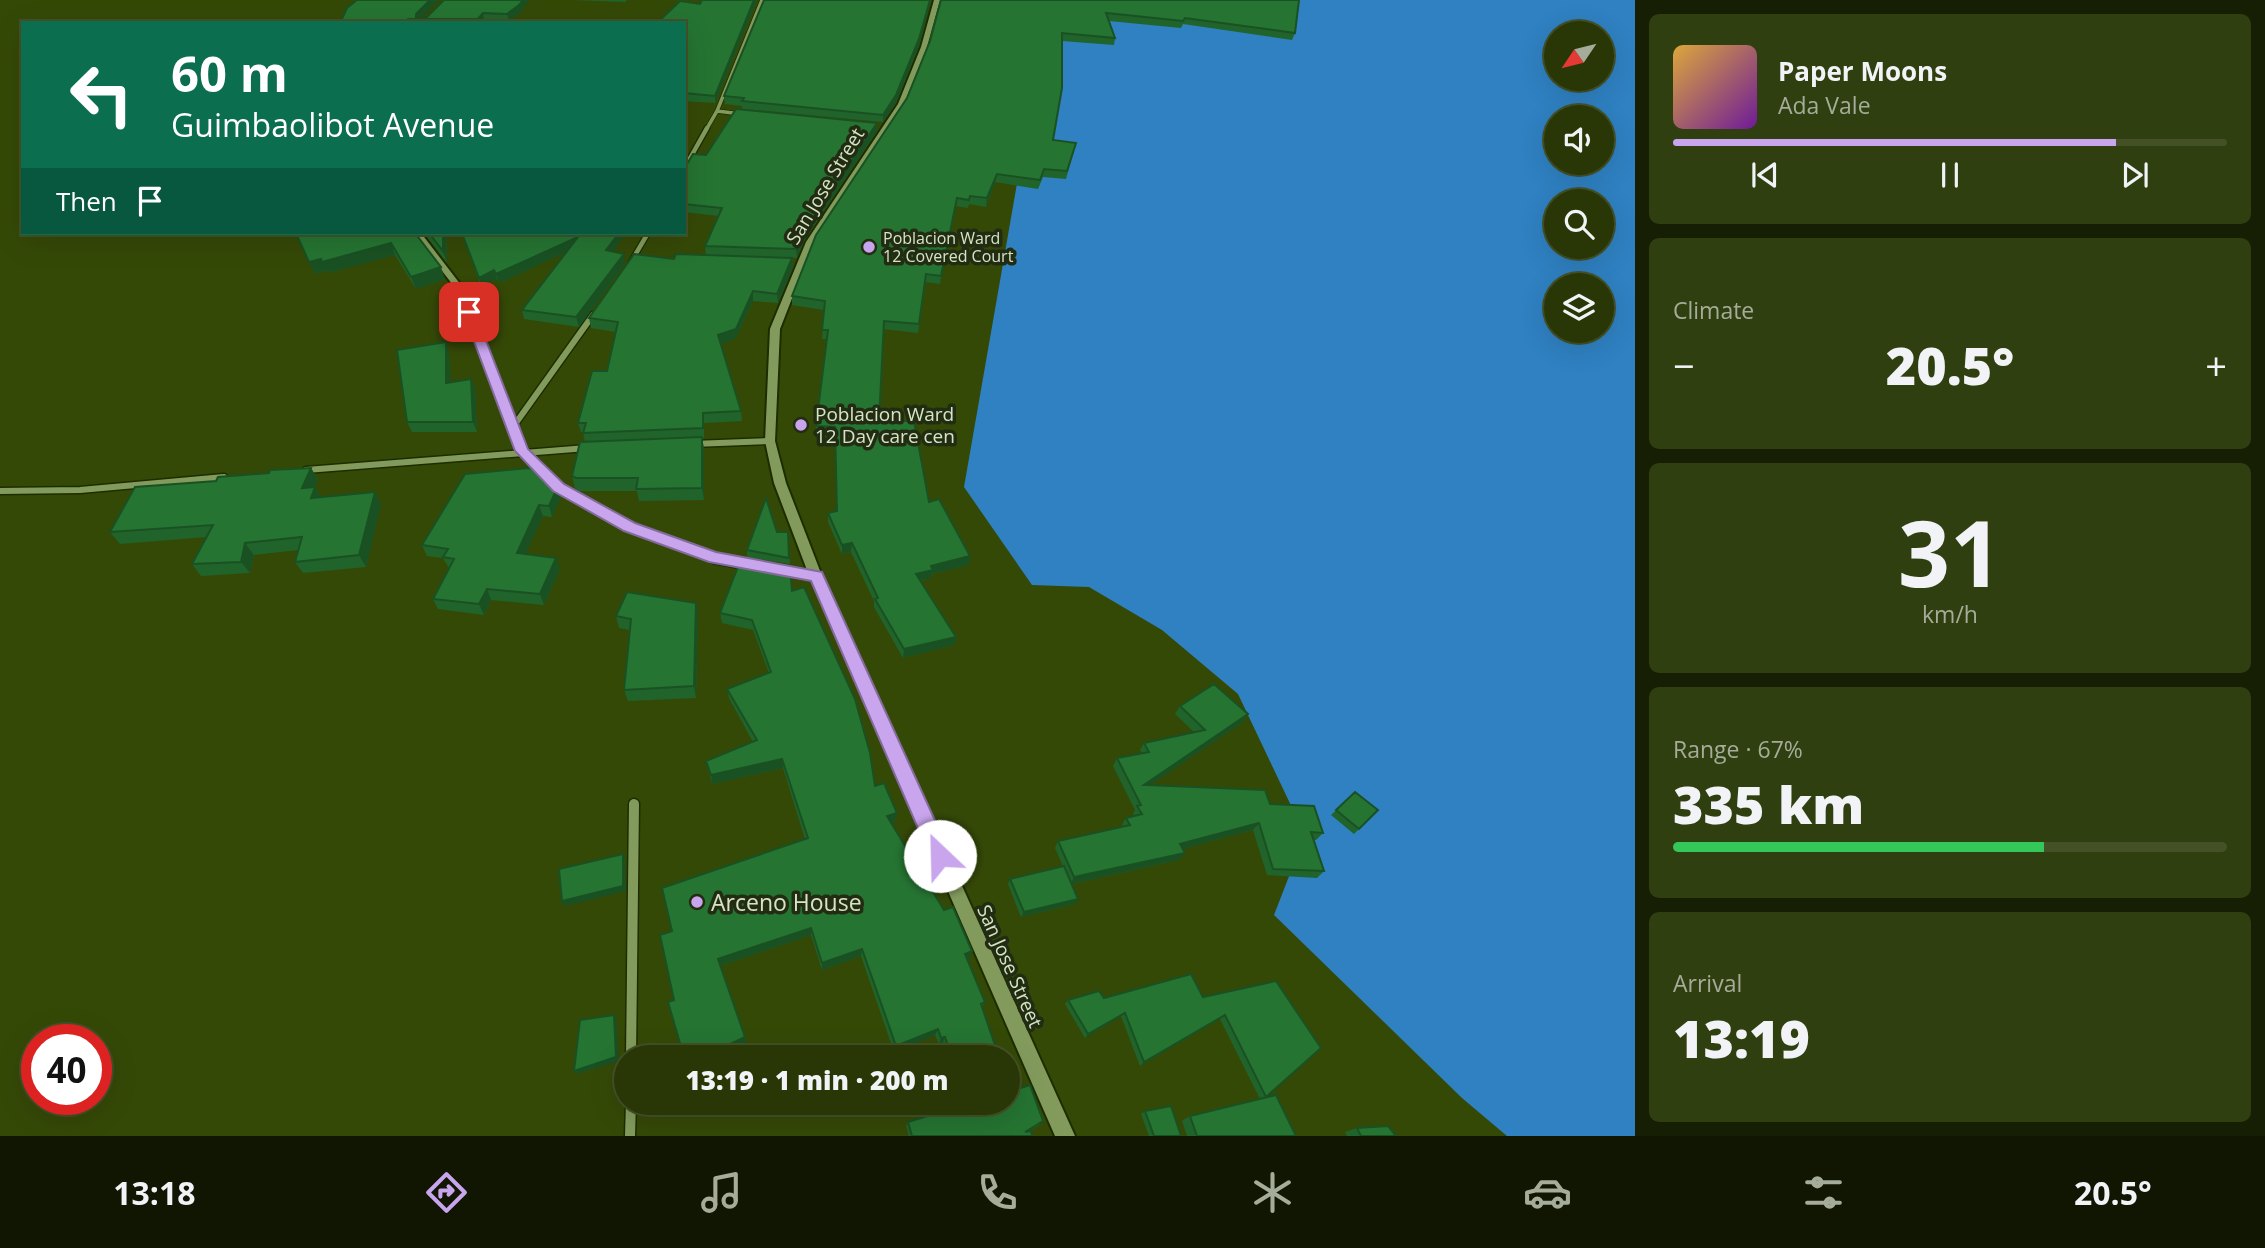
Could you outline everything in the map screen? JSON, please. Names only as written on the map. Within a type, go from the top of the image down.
[{"type":"street","points":[[686,165],[717,111],[762,0]]},
{"type":"street","name":"San Jose Street","points":[[937,0],[924,47],[901,104],[810,242],[775,329],[770,442],[780,483],[816,576],[1065,1136]]},
{"type":"street","points":[[717,111],[745,114]]},
{"type":"street","points":[[418,235],[460,289],[522,451],[558,487],[630,527],[715,558],[816,576]]},
{"type":"street","points":[[627,268],[647,235]]},
{"type":"street","points":[[635,257],[649,257]]},
{"type":"street","points":[[788,262],[802,263]]},
{"type":"street","points":[[513,427],[594,313]]},
{"type":"street","points":[[687,445],[770,442]]},
{"type":"street","points":[[301,470],[522,451],[591,448]]},
{"type":"street","points":[[0,491],[80,489],[232,476]]},
{"type":"street","points":[[631,1045],[634,804]]},
{"type":"street","points":[[630,1136],[631,1115]]},
{"type":"water","points":[[1066,0],[1635,0],[1635,1136],[1507,1136],[1462,1098],[1274,915],[1305,835],[1238,694],[1162,630],[1089,587],[1032,585],[964,487],[1033,92]]},
{"type":"building","points":[[357,0],[430,0],[416,14],[416,18],[426,18],[444,0],[523,0],[507,14],[483,13],[478,19],[341,21],[347,8]]},
{"type":"building","points":[[702,0],[754,0],[715,96],[686,93],[686,21],[659,21],[680,1],[700,4]]},
{"type":"building","points":[[764,0],[930,0],[919,39],[896,95],[883,115],[742,101],[744,98],[724,96]]},
{"type":"building","points":[[941,0],[1299,0],[1295,33],[1185,18],[1183,21],[1106,13],[1115,38],[1062,33],[1062,88],[1053,140],[1076,143],[1067,171],[1044,169],[1040,180],[997,174],[987,198],[957,198],[941,276],[926,274],[919,324],[884,321],[879,421],[914,421],[929,502],[939,499],[970,556],[931,566],[933,570],[916,574],[956,637],[904,649],[875,599],[878,598],[852,543],[842,545],[828,513],[837,511],[835,427],[816,426],[828,330],[822,330],[825,301],[792,296],[816,235],[907,98],[930,41]]},
{"type":"building","points":[[736,109],[877,123],[804,232],[796,249],[705,246],[722,208],[686,204],[686,164],[693,154],[706,155]]},
{"type":"building","points":[[297,235],[417,235],[441,267],[411,277],[391,243],[322,262],[321,259],[309,262]]},
{"type":"building","points":[[431,235],[443,235],[443,251]]},
{"type":"building","points":[[617,235],[606,250],[624,254],[576,317],[522,310],[578,237],[496,274],[494,270],[479,278],[463,236]]},
{"type":"building","points":[[634,254],[674,259],[676,254],[792,258],[777,294],[753,291],[736,329],[718,335],[741,411],[703,413],[703,428],[583,433],[586,423],[578,423],[592,371],[607,371],[618,322],[589,318]]},
{"type":"building","points":[[446,342],[446,383],[471,379],[473,422],[407,422],[397,350]]},
{"type":"building","points":[[702,437],[702,488],[636,489],[638,478],[572,476],[580,442]]},
{"type":"building","points":[[311,468],[302,488],[315,487],[311,498],[375,492],[359,555],[295,562],[302,537],[245,543],[241,562],[192,564],[213,525],[110,532],[135,487],[216,481],[218,477]]},
{"type":"building","points":[[529,468],[538,470],[558,486],[549,506],[539,505],[517,553],[556,558],[540,594],[487,589],[479,604],[433,599],[454,559],[443,557],[448,549],[422,545],[465,474]]},
{"type":"building","points":[[766,498],[777,532],[788,532],[789,558],[747,550]]},
{"type":"building","points":[[741,559],[790,568],[792,591],[804,587],[855,699],[870,753],[875,786],[884,783],[897,813],[887,816],[944,910],[953,907],[972,951],[965,954],[985,1002],[981,1004],[995,1045],[948,1045],[945,1037],[941,1038],[938,1029],[896,1045],[862,949],[822,963],[811,928],[718,959],[745,1037],[728,1045],[681,1045],[668,1002],[674,1000],[660,935],[672,931],[662,888],[808,838],[782,759],[711,775],[706,761],[757,740],[727,689],[771,672],[752,620],[720,613]]},
{"type":"building","points":[[627,592],[696,603],[694,686],[624,690],[631,619],[616,616]]},
{"type":"building","points":[[1214,684],[1248,714],[1144,785],[1265,790],[1270,804],[1314,806],[1323,833],[1311,832],[1324,871],[1273,869],[1259,823],[1180,844],[1185,853],[1074,877],[1058,841],[1130,825],[1126,818],[1142,814],[1137,806],[1141,805],[1117,758],[1149,752],[1144,743],[1205,730],[1180,706]]},
{"type":"building","points":[[1355,792],[1378,810],[1359,829],[1336,810]]},
{"type":"building","points":[[623,854],[623,886],[562,901],[559,869]]},
{"type":"building","points":[[1064,866],[1078,899],[1024,912],[1010,879]]},
{"type":"building","points":[[1191,974],[1203,997],[1276,981],[1321,1048],[1266,1097],[1225,1015],[1144,1062],[1125,1013],[1088,1034],[1068,1000],[1099,991],[1104,998]]},
{"type":"building","points":[[614,1015],[614,1058],[574,1071],[580,1020]]},
{"type":"building","points":[[1030,1085],[1043,1121],[1025,1132],[1031,1131],[1032,1136],[912,1136],[908,1122],[931,1115],[1020,1115],[1020,1088]]},
{"type":"building","points":[[1276,1095],[1296,1136],[1197,1136],[1190,1116]]},
{"type":"building","points":[[1171,1106],[1181,1136],[1154,1136],[1145,1111]]},
{"type":"building","points":[[1388,1126],[1396,1136],[1361,1136],[1357,1128]]},
{"type":"place","name":"Poblacion Ward 12 Covered Court","points":[[869,247]]},
{"type":"place","name":"Poblacion Ward 12 Day care cen","points":[[801,425]]},
{"type":"place","name":"Arceno House","points":[[697,902]]},
{"type":"route","points":[[469,312],[522,451],[558,487],[630,527],[715,558],[816,576],[940,856]]}]
